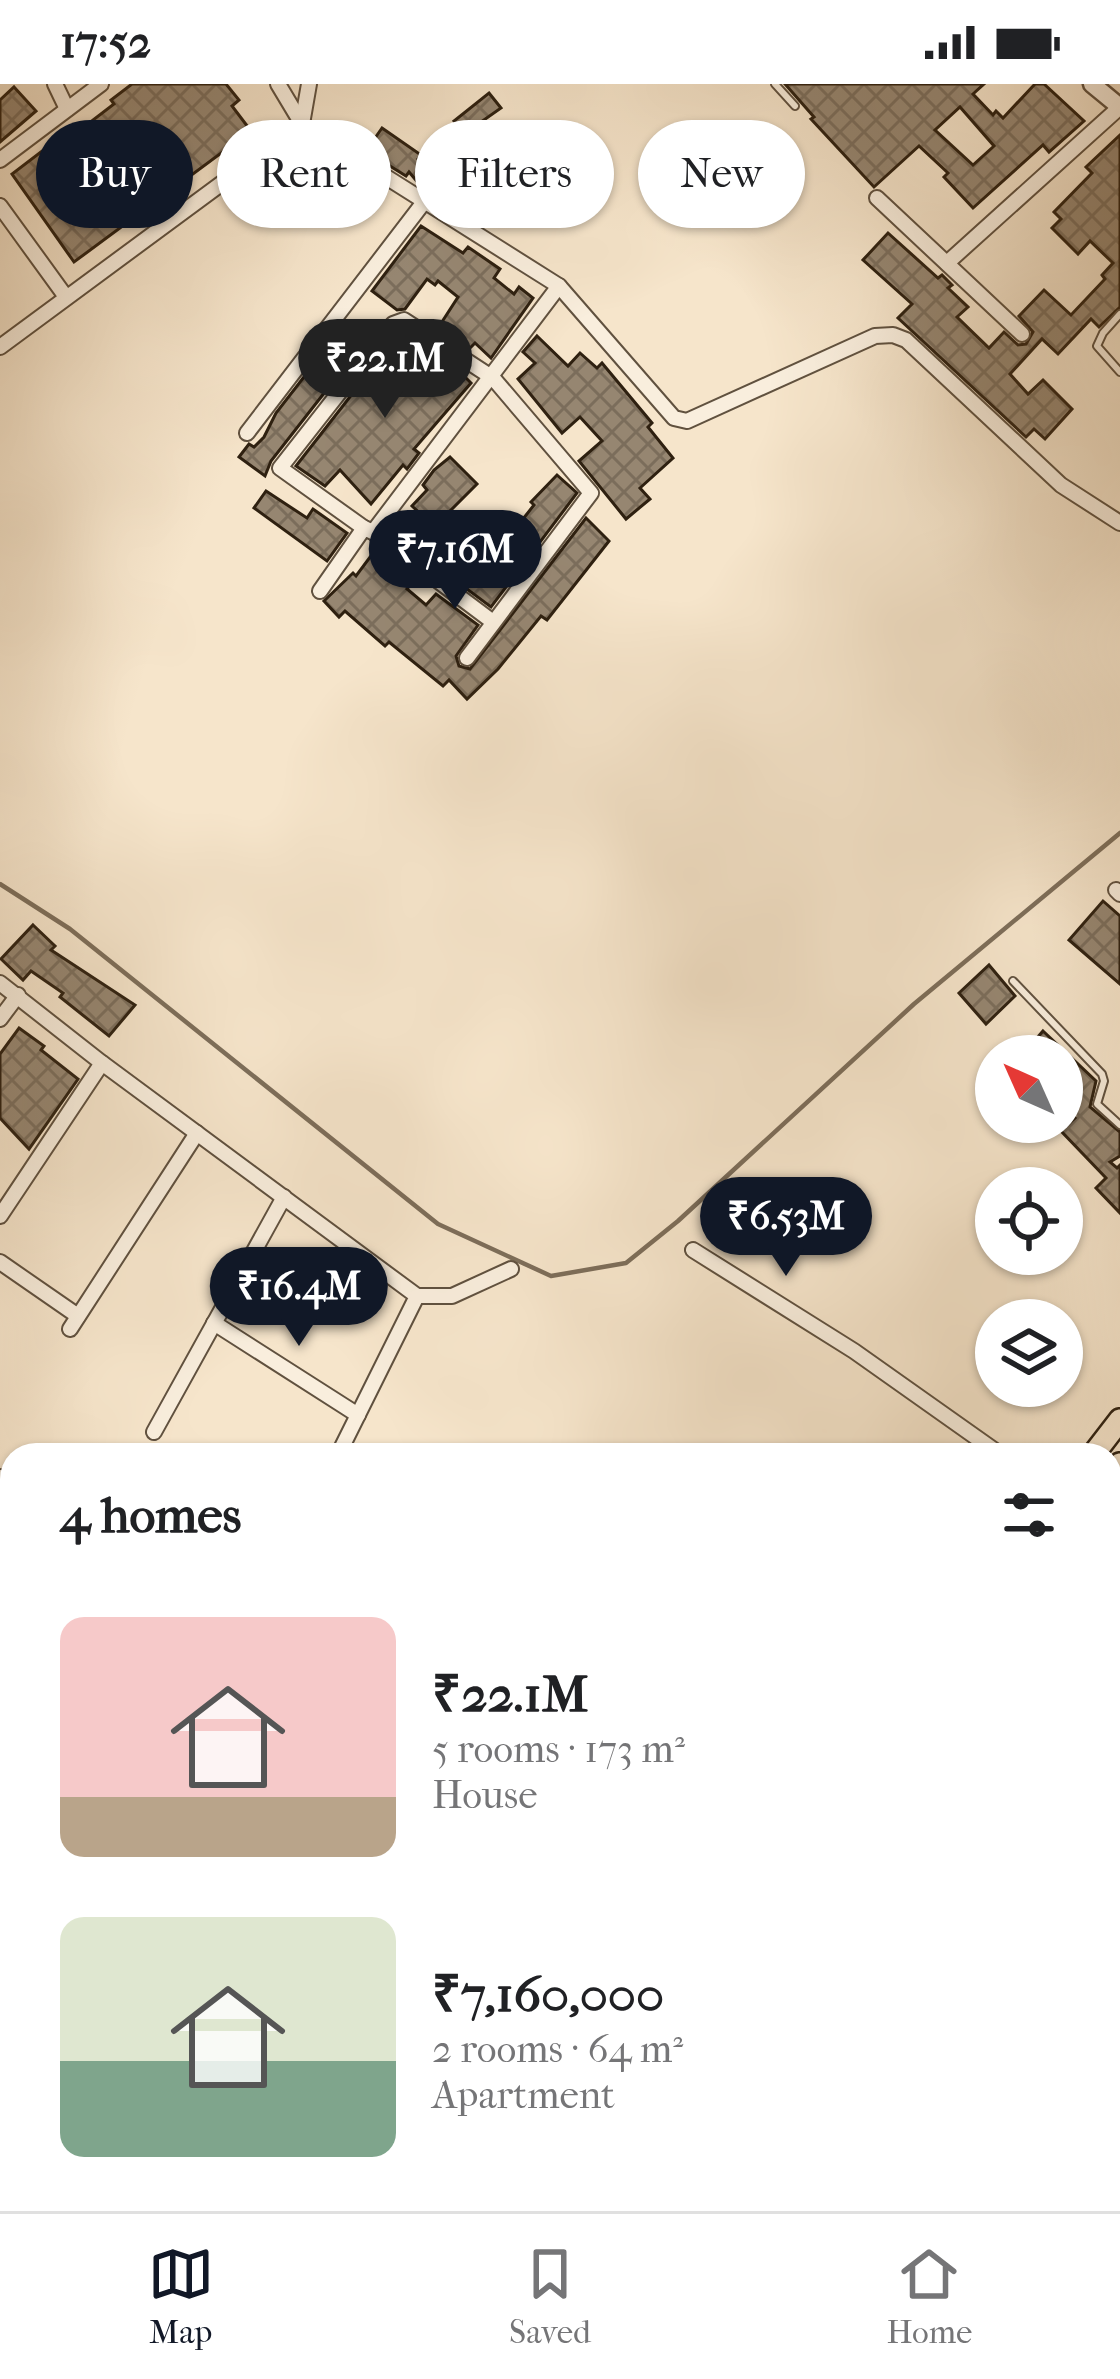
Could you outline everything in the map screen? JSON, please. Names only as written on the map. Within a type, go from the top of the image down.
[{"type":"street","points":[[55,84],[67,109]]},
{"type":"street","points":[[0,160],[100,84]]},
{"type":"street","points":[[278,84],[300,120]]},
{"type":"street","points":[[303,120],[309,84]]},
{"type":"street","points":[[947,263],[1120,107],[1092,84]]},
{"type":"street","points":[[0,347],[217,186]]},
{"type":"street","points":[[877,198],[1022,334]]},
{"type":"street","points":[[0,206],[66,297]]},
{"type":"street","points":[[247,433],[415,214]]},
{"type":"street","points":[[466,228],[559,286],[664,411],[687,422],[875,335],[906,340],[1061,485],[1120,523]]},
{"type":"street","points":[[320,591],[493,378],[559,286]]},
{"type":"street","points":[[467,658],[591,493],[493,378],[404,320],[393,324],[280,468],[493,622]]},
{"type":"street","points":[[0,983],[101,1064],[416,1296],[452,1296],[511,1269]]},
{"type":"street","points":[[0,1019],[18,995]]},
{"type":"street","points":[[0,1216],[101,1064]]},
{"type":"street","points":[[0,1262],[74,1322],[197,1132]]},
{"type":"street","points":[[154,1432],[284,1197]]},
{"type":"street","points":[[693,1250],[854,1351],[984,1443]]},
{"type":"street","points":[[344,1443],[416,1296]]},
{"type":"street","points":[[214,1323],[358,1415]]},
{"type":"lane","points":[[775,84],[795,106]]},
{"type":"lane","points":[[1120,314],[1097,346],[1120,372]]},
{"type":"lane","points":[[1013,981],[1102,1074],[1097,1104],[1120,1125]]},
{"type":"building","points":[[132,84],[226,84],[239,100],[232,106],[243,120],[217,120],[217,156],[193,174],[193,120],[93,120],[114,104],[111,100]]},
{"type":"building","points":[[785,84],[984,84],[973,94],[993,115],[996,111],[1003,118],[1035,84],[1044,84],[1084,121],[1049,152],[1043,145],[973,208],[944,177],[948,173],[919,146],[874,187],[811,119],[814,117]],"holes":[[[960,107],[994,146],[973,165],[935,130]]]},
{"type":"building","points":[[14,87],[36,111],[0,142],[0,100]]},
{"type":"building","points":[[489,93],[501,108],[484,120],[455,120]]},
{"type":"building","points":[[391,134],[415,151],[415,179],[409,172],[406,176],[391,167]]},
{"type":"building","points":[[1120,135],[1120,307],[1099,327],[1091,319],[1058,354],[1042,339],[1010,374],[1028,394],[1043,380],[1072,409],[1045,439],[1034,429],[1026,437],[898,318],[912,304],[863,260],[888,233],[952,285],[948,288],[968,307],[957,317],[989,348],[1004,332],[1018,345],[1026,344],[1033,332],[1019,316],[1044,290],[1071,315],[1105,279],[1102,275],[1113,263],[1090,241],[1078,254],[1052,228],[1061,219],[1054,212],[1092,173],[1086,167]]},
{"type":"building","points":[[36,156],[36,208],[12,174]]},
{"type":"building","points":[[50,228],[120,228],[74,262]]},
{"type":"building","points":[[424,228],[463,253],[468,247],[500,269],[494,278],[514,294],[519,287],[533,298],[491,358],[475,343],[469,349],[438,328],[458,297],[438,281],[435,285],[427,279],[405,309],[397,310],[372,291]]},
{"type":"building","points":[[338,333],[354,349],[334,369],[339,374],[271,461],[265,476],[239,457],[249,444],[254,447],[264,437],[276,413]]},
{"type":"building","points":[[537,336],[568,366],[580,353],[597,368],[602,363],[652,423],[648,427],[673,458],[640,488],[650,499],[626,519],[579,461],[602,441],[580,417],[562,433],[518,379],[535,363],[523,352]]},
{"type":"building","points":[[401,346],[415,359],[426,348],[471,383],[414,449],[419,453],[407,469],[403,465],[371,504],[340,470],[325,486],[296,466],[381,357],[386,362]]},
{"type":"building","points":[[450,457],[477,484],[438,530],[412,506],[427,490],[423,485],[434,470]]},
{"type":"building","points":[[557,475],[577,493],[491,607],[420,554],[436,533],[482,571],[534,505],[531,502]]},
{"type":"building","points":[[266,491],[307,518],[313,509],[347,533],[327,561],[254,508]]},
{"type":"building","points":[[586,518],[609,541],[547,620],[541,616],[467,699],[449,680],[443,686],[389,642],[385,646],[345,611],[339,617],[324,601],[353,573],[356,576],[376,549],[415,578],[407,589],[426,605],[436,594],[478,625],[456,656],[459,666],[470,669]]},
{"type":"building","points":[[1103,901],[1120,916],[1120,984],[1069,940]]},
{"type":"building","points":[[33,925],[55,946],[51,950],[135,1005],[109,1036],[60,997],[63,993],[31,971],[23,980],[1,959]]},
{"type":"building","points":[[989,965],[1015,996],[986,1024],[959,993]]},
{"type":"building","points":[[19,1028],[78,1079],[29,1149],[0,1118],[0,1054]]},
{"type":"building","points":[[1083,1069],[1096,1081],[1090,1107],[1120,1132],[1120,1156],[1110,1162],[1117,1168],[1120,1165],[1120,1213],[1096,1188],[1106,1178],[1072,1143],[1083,1143]]},
{"type":"waterway","points":[[0,884],[70,929],[438,1224],[551,1276],[626,1263],[914,1004],[1120,833]]}]
